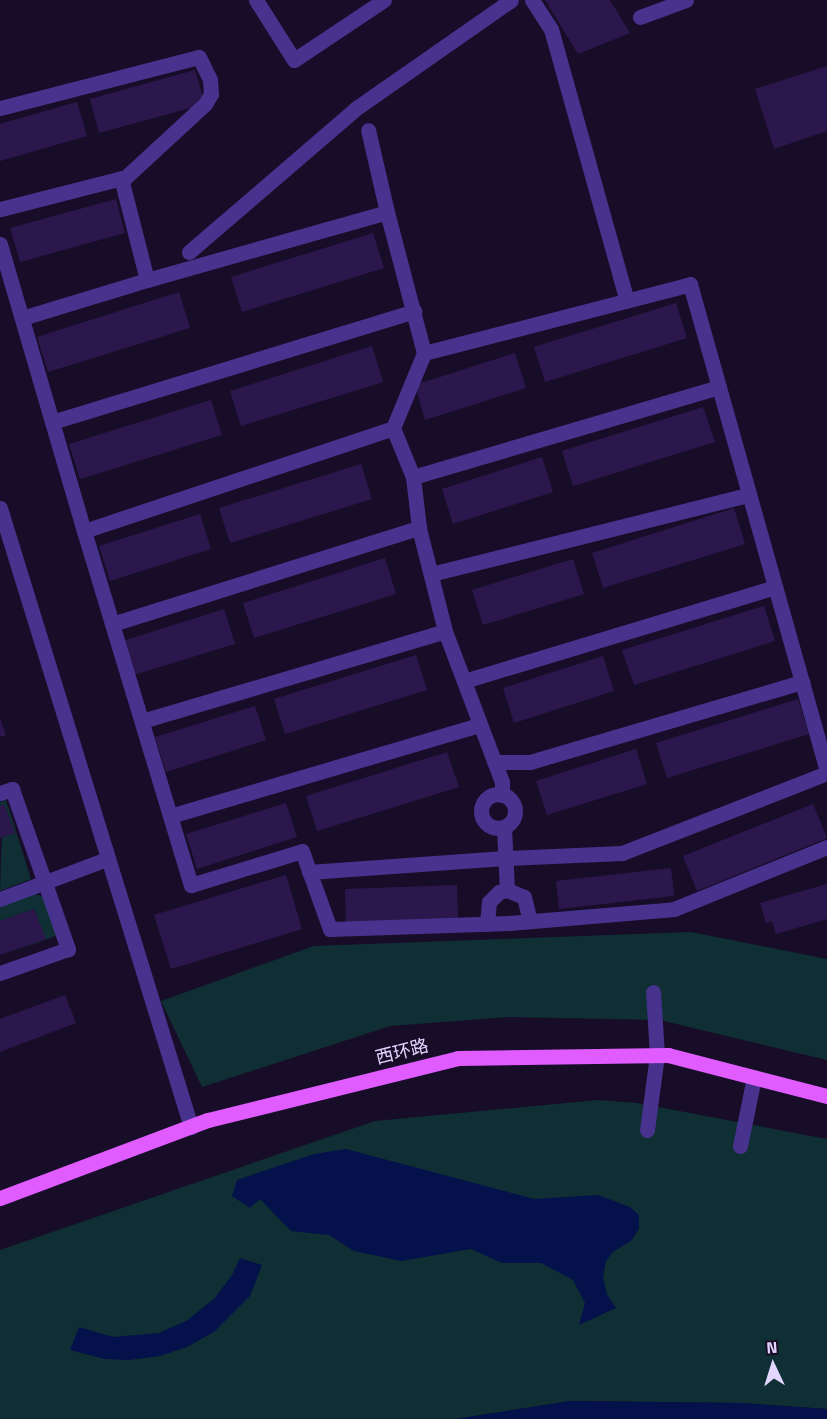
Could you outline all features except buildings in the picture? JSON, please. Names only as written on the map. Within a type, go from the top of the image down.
[{"type":"main road","name":"西环路","points":[[0,1198],[191,1127],[458,1058],[668,1055],[827,1095]]},
{"type":"street","points":[[256,0],[294,60],[384,0]]},
{"type":"street","points":[[189,252],[355,109],[511,0]]},
{"type":"street","points":[[532,0],[551,29],[627,301]]},
{"type":"street","points":[[640,17],[686,0]]},
{"type":"street","points":[[0,108],[198,57],[210,80],[211,94],[205,104],[126,177],[0,209]]},
{"type":"street","points":[[368,130],[424,353],[393,428],[413,477],[419,528],[445,631],[502,782],[502,795]]},
{"type":"street","points":[[121,178],[147,280]]},
{"type":"street","points":[[22,318],[387,212]]},
{"type":"street","points":[[0,244],[191,885],[302,851],[330,929],[487,924],[674,909],[827,847]]},
{"type":"street","points":[[309,872],[505,858],[622,853],[827,772],[690,284],[424,353]]},
{"type":"street","points":[[52,422],[414,311]]},
{"type":"street","points":[[413,477],[719,387]]},
{"type":"street","points":[[84,531],[393,428]]},
{"type":"street","points":[[431,574],[749,495]]},
{"type":"street","points":[[0,508],[191,1127]]},
{"type":"street","points":[[112,624],[419,528]]},
{"type":"street","points":[[464,681],[775,587]]},
{"type":"street","points":[[142,721],[445,631]]},
{"type":"street","points":[[494,762],[530,762],[802,682]]},
{"type":"street","points":[[170,816],[480,725]]},
{"type":"street","points":[[0,794],[12,789],[68,949],[0,974]]},
{"type":"street","points":[[502,795],[511,800],[515,810],[512,820],[504,827],[488,824],[482,809],[491,796],[502,795]]},
{"type":"street","points":[[504,827],[507,890]]},
{"type":"street","points":[[0,899],[107,859]]},
{"type":"street","points":[[487,924],[489,902],[499,892],[507,890],[524,897],[530,921]]},
{"type":"street","points":[[647,1130],[657,1055],[653,992]]},
{"type":"street","points":[[740,1146],[754,1077]]},
{"type":"green space","points":[[6,800],[31,879],[0,891],[3,805],[0,806],[0,802]]},
{"type":"green space","points":[[33,894],[46,897],[58,935],[0,957],[45,939],[34,909],[0,921],[0,907]]},
{"type":"green space","points":[[691,932],[827,959],[827,1060],[660,1020],[509,1017],[390,1026],[202,1087],[161,1001],[314,946]]},
{"type":"green space","points":[[598,1100],[637,1103],[827,1139],[827,1409],[742,1403],[570,1401],[456,1419],[0,1419],[0,1250],[375,1121]]},
{"type":"shaded area","points":[[346,1149],[534,1199],[598,1195],[630,1207],[639,1215],[639,1229],[631,1241],[613,1252],[606,1261],[603,1278],[607,1294],[616,1308],[579,1325],[585,1303],[573,1280],[541,1263],[502,1263],[471,1249],[401,1261],[354,1251],[329,1235],[291,1231],[260,1199],[250,1208],[232,1196],[237,1180],[314,1154]]},
{"type":"shaded area","points":[[240,1258],[262,1265],[250,1296],[214,1332],[187,1347],[160,1356],[129,1360],[105,1359],[70,1350],[79,1327],[113,1337],[159,1333],[186,1321],[214,1299],[232,1275]]},
{"type":"shaded area","points":[[570,1401],[742,1403],[827,1409],[827,1419],[456,1419]]}]
